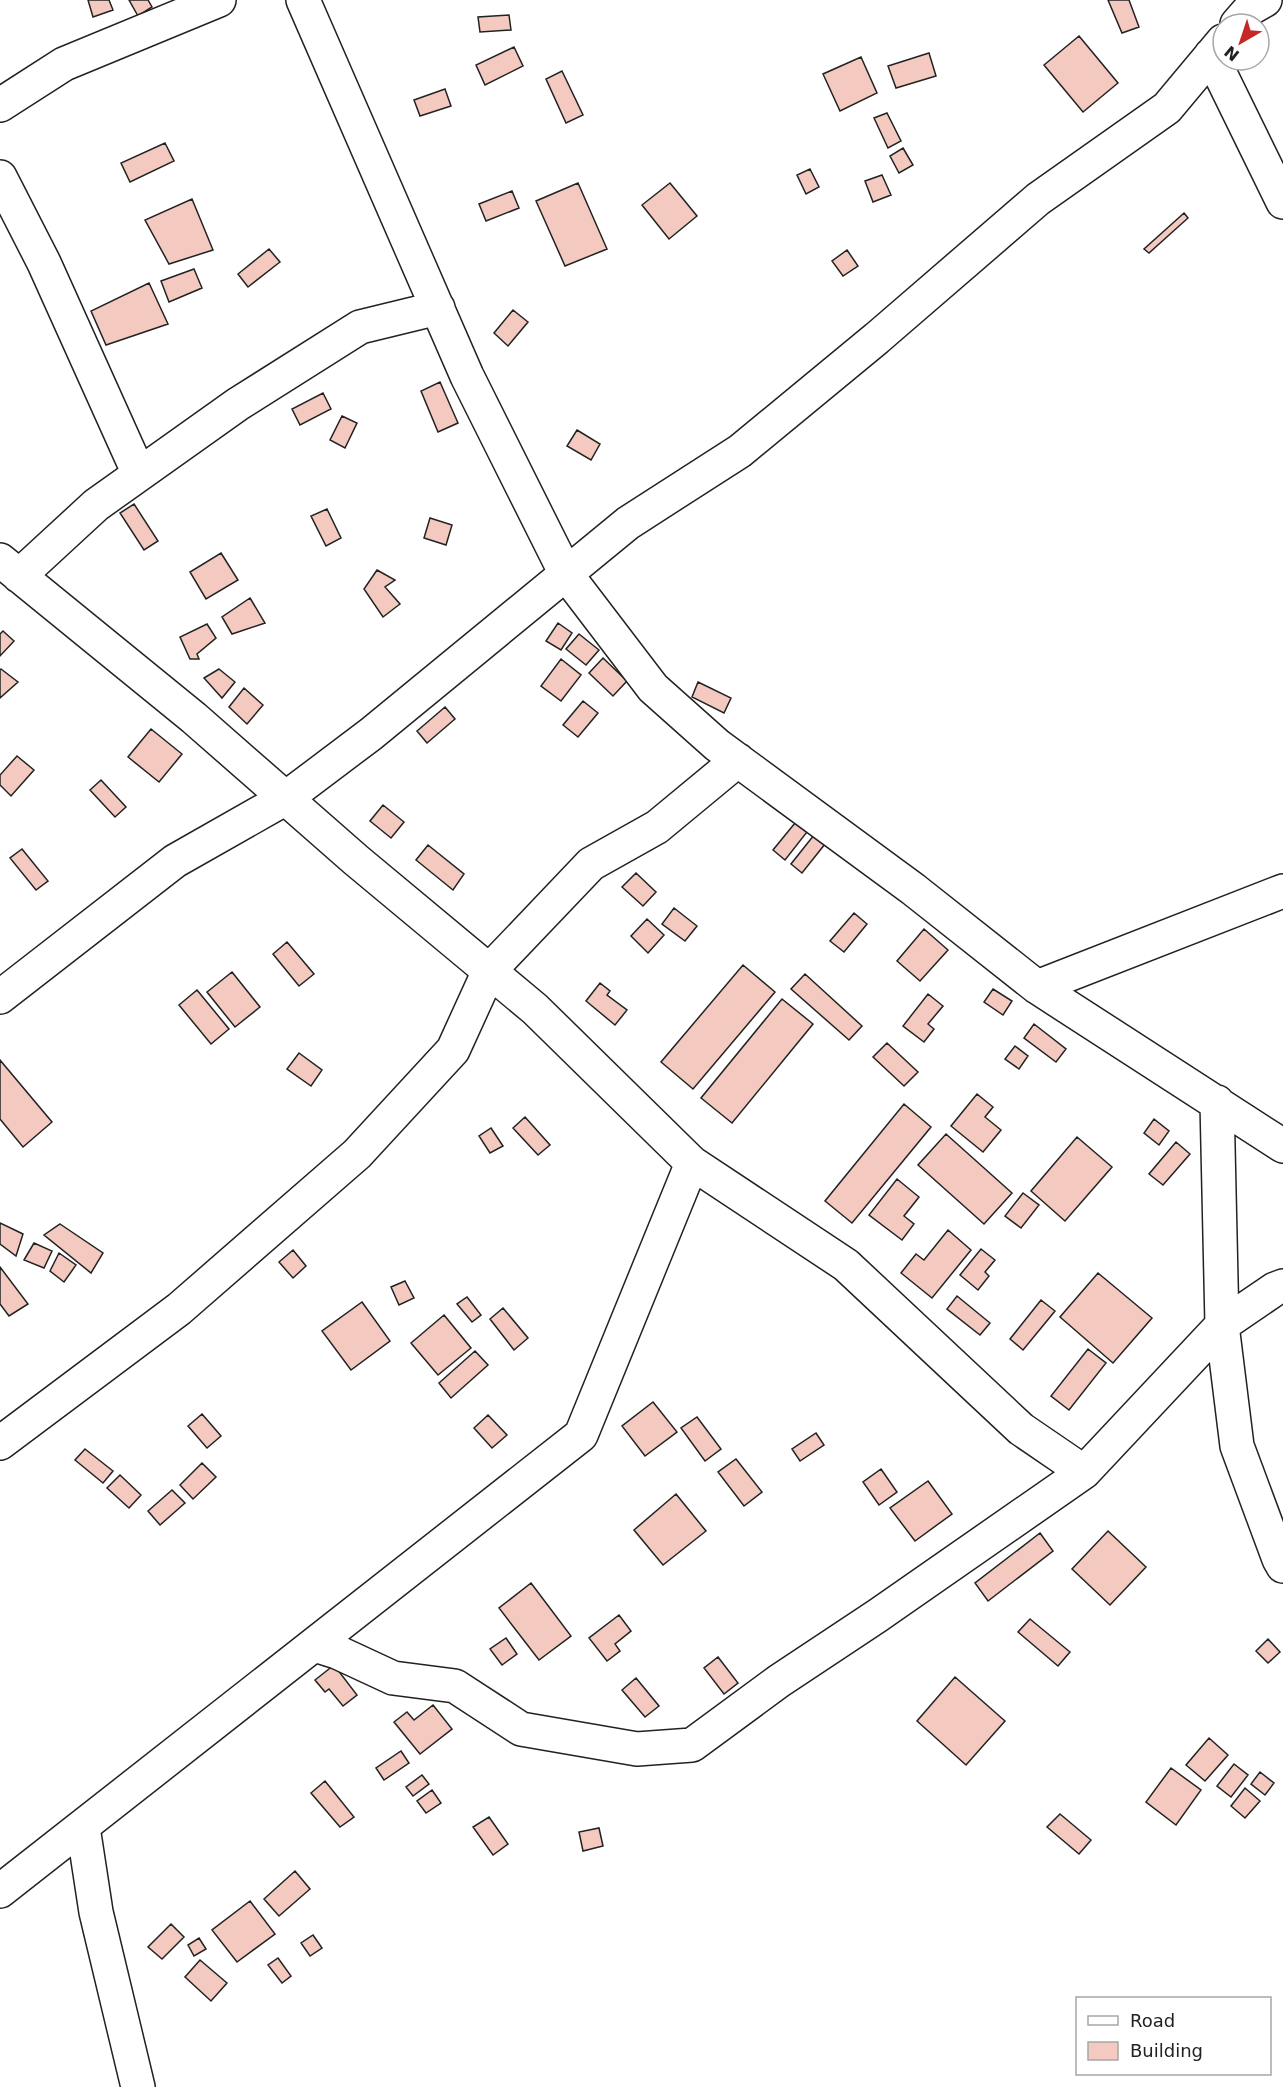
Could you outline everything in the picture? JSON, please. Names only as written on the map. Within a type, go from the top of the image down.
[{"type":"street","points":[[0,105],[64,64],[219,0]]},
{"type":"street","points":[[303,0],[467,376],[566,574],[653,688],[717,745],[913,889],[1037,987],[1283,1146]]},
{"type":"street","points":[[1248,12],[1265,0]]},
{"type":"street","points":[[0,997],[176,861],[286,798],[371,734],[628,523],[740,451],[877,338],[1038,199],[1167,108],[1211,55]]},
{"type":"street","points":[[1227,72],[1283,202]]},
{"type":"street","points":[[0,177],[44,263],[139,474]]},
{"type":"street","points":[[438,308],[360,327],[238,404],[9,568],[194,718],[356,860],[535,1009],[692,1163],[846,1265],[1021,1429],[1084,1472]]},
{"type":"street","points":[[0,1443],[179,1309],[357,1154],[453,1050],[489,971],[591,864],[657,827],[738,760]]},
{"type":"street","points":[[1037,987],[1283,891]]},
{"type":"street","points":[[1217,1102],[1222,1325],[1237,1446],[1283,1566]]},
{"type":"street","points":[[4,1882],[83,1827],[581,1435],[692,1163]]},
{"type":"street","points":[[315,1645],[337,1652],[393,1678],[455,1686],[521,1729],[637,1749],[692,1745],[779,1681],[1084,1472],[1222,1325],[1275,1288],[1283,1286]]},
{"type":"street","points":[[83,1827],[96,1912],[138,2087]]},
{"type":"building","points":[[88,0],[109,0],[113,10],[93,17]]},
{"type":"building","points":[[129,0],[148,0],[152,7],[138,16]]},
{"type":"building","points":[[1108,0],[1129,0],[1139,27],[1122,33]]},
{"type":"building","points":[[509,15],[511,30],[480,32],[478,17]]},
{"type":"building","points":[[1079,36],[1118,83],[1083,112],[1044,65]]},
{"type":"building","points":[[514,47],[523,66],[485,85],[476,65]]},
{"type":"building","points":[[929,53],[936,76],[896,88],[888,66]]},
{"type":"building","points":[[861,57],[877,93],[840,111],[823,74]]},
{"type":"building","points":[[562,71],[583,115],[566,123],[546,79]]},
{"type":"building","points":[[445,89],[451,106],[420,116],[414,100]]},
{"type":"building","points":[[887,113],[901,141],[888,148],[874,118]]},
{"type":"building","points":[[165,143],[174,161],[130,182],[121,163]]},
{"type":"building","points":[[903,148],[913,165],[899,173],[890,156]]},
{"type":"building","points":[[810,169],[819,187],[806,194],[797,175]]},
{"type":"building","points":[[882,175],[891,195],[873,202],[865,181]]},
{"type":"building","points":[[578,183],[607,249],[565,266],[536,201]]},
{"type":"building","points":[[670,183],[697,216],[669,239],[642,205]]},
{"type":"building","points":[[512,191],[519,208],[486,221],[479,204]]},
{"type":"building","points":[[192,199],[213,250],[169,264],[145,220]]},
{"type":"building","points":[[1184,213],[1188,218],[1149,253],[1144,249]]},
{"type":"building","points":[[269,249],[280,262],[248,287],[238,274]]},
{"type":"building","points":[[847,250],[858,266],[843,276],[832,261]]},
{"type":"building","points":[[194,269],[202,288],[169,302],[161,281]]},
{"type":"building","points":[[149,283],[168,324],[106,345],[91,311]]},
{"type":"building","points":[[513,310],[528,322],[508,346],[494,333]]},
{"type":"building","points":[[440,382],[458,423],[438,432],[421,391]]},
{"type":"building","points":[[323,393],[331,409],[300,425],[292,409]]},
{"type":"building","points":[[342,416],[357,423],[345,448],[330,440]]},
{"type":"building","points":[[577,430],[600,444],[591,460],[567,446]]},
{"type":"building","points":[[134,504],[158,541],[144,550],[120,513]]},
{"type":"building","points":[[327,509],[341,538],[326,546],[311,516]]},
{"type":"building","points":[[430,518],[452,525],[446,545],[424,538]]},
{"type":"building","points":[[221,553],[238,580],[206,599],[190,572]]},
{"type":"building","points":[[377,570],[395,580],[385,587],[400,604],[383,617],[364,589]]},
{"type":"building","points":[[250,598],[265,623],[232,634],[222,617]]},
{"type":"building","points":[[558,623],[572,633],[561,650],[546,641]]},
{"type":"building","points":[[207,624],[216,638],[197,654],[199,659],[190,659],[180,637]]},
{"type":"building","points":[[3,631],[14,641],[0,656],[0,634]]},
{"type":"building","points":[[579,634],[599,650],[586,665],[566,649]]},
{"type":"building","points":[[603,658],[627,681],[613,696],[589,673]]},
{"type":"building","points":[[561,659],[581,675],[561,701],[541,686]]},
{"type":"building","points":[[219,669],[235,682],[222,698],[204,678]]},
{"type":"building","points":[[0,670],[18,682],[0,698]]},
{"type":"building","points":[[698,682],[731,698],[724,713],[692,697]]},
{"type":"building","points":[[244,688],[263,705],[247,724],[229,707]]},
{"type":"building","points":[[583,701],[598,713],[578,737],[563,725]]},
{"type":"building","points":[[445,707],[455,719],[427,743],[417,731]]},
{"type":"building","points":[[151,729],[182,754],[159,782],[128,757]]},
{"type":"building","points":[[17,756],[34,770],[11,796],[0,785],[0,775]]},
{"type":"building","points":[[101,780],[126,807],[115,817],[90,790]]},
{"type":"building","points":[[383,805],[404,822],[391,838],[370,821]]},
{"type":"building","points":[[795,823],[807,832],[785,860],[773,850]]},
{"type":"building","points":[[814,835],[825,844],[802,873],[791,864]]},
{"type":"building","points":[[428,845],[464,874],[453,890],[416,860]]},
{"type":"building","points":[[22,849],[48,881],[36,890],[10,858]]},
{"type":"building","points":[[636,873],[656,892],[643,906],[622,887]]},
{"type":"building","points":[[674,908],[697,926],[685,941],[662,924]]},
{"type":"building","points":[[854,913],[867,924],[844,952],[830,941]]},
{"type":"building","points":[[647,919],[664,935],[648,953],[631,936]]},
{"type":"building","points":[[924,929],[948,950],[920,981],[897,961]]},
{"type":"building","points":[[287,942],[314,974],[299,986],[273,954]]},
{"type":"building","points":[[743,965],[775,992],[693,1089],[661,1062]]},
{"type":"building","points":[[232,972],[260,1007],[235,1027],[207,992]]},
{"type":"building","points":[[805,974],[862,1026],[849,1040],[791,989]]},
{"type":"building","points":[[600,983],[610,991],[607,995],[627,1010],[615,1025],[586,1001]]},
{"type":"building","points":[[993,989],[1012,1001],[1003,1015],[984,1002]]},
{"type":"building","points":[[197,990],[229,1029],[211,1044],[179,1005]]},
{"type":"building","points":[[928,994],[943,1006],[928,1024],[934,1029],[924,1042],[903,1026]]},
{"type":"building","points":[[782,999],[813,1024],[732,1123],[701,1098]]},
{"type":"building","points":[[1034,1024],[1066,1049],[1056,1062],[1024,1038]]},
{"type":"building","points":[[887,1043],[918,1072],[904,1086],[873,1057]]},
{"type":"building","points":[[1015,1046],[1028,1056],[1019,1069],[1005,1059]]},
{"type":"building","points":[[299,1053],[322,1070],[311,1086],[287,1069]]},
{"type":"building","points":[[0,1060],[52,1122],[23,1147],[0,1119]]},
{"type":"building","points":[[977,1094],[993,1107],[985,1117],[1001,1130],[983,1152],[951,1126]]},
{"type":"building","points":[[904,1104],[931,1127],[852,1223],[825,1201]]},
{"type":"building","points":[[525,1117],[550,1145],[538,1155],[513,1128]]},
{"type":"building","points":[[1154,1119],[1169,1131],[1159,1145],[1144,1133]]},
{"type":"building","points":[[491,1128],[503,1146],[490,1153],[479,1136]]},
{"type":"building","points":[[946,1134],[1012,1193],[984,1224],[918,1165]]},
{"type":"building","points":[[1077,1137],[1112,1167],[1065,1221],[1031,1191]]},
{"type":"building","points":[[1176,1142],[1190,1154],[1163,1185],[1149,1174]]},
{"type":"building","points":[[897,1179],[919,1197],[904,1216],[914,1224],[902,1240],[869,1215]]},
{"type":"building","points":[[1023,1193],[1039,1205],[1021,1228],[1005,1216]]},
{"type":"building","points":[[0,1223],[23,1234],[16,1256],[0,1244]]},
{"type":"building","points":[[60,1224],[103,1253],[91,1273],[44,1235]]},
{"type":"building","points":[[948,1230],[971,1250],[932,1298],[901,1273],[916,1254],[924,1260]]},
{"type":"building","points":[[34,1243],[52,1251],[44,1268],[24,1260]]},
{"type":"building","points":[[981,1249],[995,1260],[985,1272],[989,1276],[978,1290],[960,1275]]},
{"type":"building","points":[[293,1250],[306,1266],[293,1278],[279,1262]]},
{"type":"building","points":[[59,1253],[76,1265],[64,1282],[50,1271]]},
{"type":"building","points":[[0,1267],[28,1304],[9,1316],[0,1304]]},
{"type":"building","points":[[1098,1273],[1152,1318],[1113,1363],[1060,1317]]},
{"type":"building","points":[[405,1281],[414,1298],[399,1305],[391,1287]]},
{"type":"building","points":[[957,1296],[990,1323],[980,1335],[947,1309]]},
{"type":"building","points":[[467,1297],[481,1315],[472,1322],[457,1304]]},
{"type":"building","points":[[1041,1300],[1055,1311],[1023,1350],[1010,1339]]},
{"type":"building","points":[[362,1302],[390,1341],[351,1370],[322,1331]]},
{"type":"building","points":[[503,1308],[528,1338],[514,1350],[490,1319]]},
{"type":"building","points":[[444,1315],[471,1348],[438,1375],[411,1343]]},
{"type":"building","points":[[1088,1349],[1106,1363],[1069,1410],[1051,1396]]},
{"type":"building","points":[[475,1351],[488,1365],[451,1398],[439,1383]]},
{"type":"building","points":[[653,1402],[677,1432],[645,1456],[622,1426]]},
{"type":"building","points":[[202,1414],[221,1436],[207,1448],[188,1426]]},
{"type":"building","points":[[488,1415],[507,1435],[492,1448],[474,1428]]},
{"type":"building","points":[[697,1417],[721,1449],[705,1461],[681,1428]]},
{"type":"building","points":[[816,1433],[824,1445],[800,1461],[792,1449]]},
{"type":"building","points":[[85,1449],[113,1471],[103,1483],[75,1460]]},
{"type":"building","points":[[736,1459],[762,1492],[744,1506],[718,1472]]},
{"type":"building","points":[[202,1463],[216,1477],[193,1499],[180,1485]]},
{"type":"building","points":[[881,1469],[897,1492],[879,1505],[863,1482]]},
{"type":"building","points":[[120,1475],[141,1495],[129,1508],[107,1488]]},
{"type":"building","points":[[928,1481],[952,1514],[915,1541],[890,1508]]},
{"type":"building","points":[[172,1490],[185,1503],[160,1525],[148,1511]]},
{"type":"building","points":[[676,1494],[706,1531],[663,1565],[634,1530]]},
{"type":"building","points":[[1108,1531],[1146,1567],[1110,1605],[1072,1569]]},
{"type":"building","points":[[1040,1533],[1053,1551],[988,1601],[975,1583]]},
{"type":"building","points":[[531,1583],[571,1636],[539,1660],[499,1608]]},
{"type":"building","points":[[619,1615],[631,1631],[615,1644],[620,1651],[607,1661],[589,1638]]},
{"type":"building","points":[[1030,1619],[1070,1652],[1058,1666],[1018,1632]]},
{"type":"building","points":[[506,1638],[517,1654],[502,1665],[490,1649]]},
{"type":"building","points":[[1268,1639],[1280,1652],[1268,1663],[1256,1651]]},
{"type":"building","points":[[718,1657],[738,1683],[724,1694],[704,1668]]},
{"type":"building","points":[[334,1665],[357,1695],[343,1706],[329,1689],[325,1692],[315,1680]]},
{"type":"building","points":[[955,1677],[1005,1721],[966,1765],[917,1721]]},
{"type":"building","points":[[636,1678],[659,1706],[645,1717],[622,1690]]},
{"type":"building","points":[[433,1705],[452,1729],[420,1754],[394,1722],[407,1712],[414,1720]]},
{"type":"building","points":[[1209,1738],[1228,1755],[1205,1781],[1186,1765]]},
{"type":"building","points":[[401,1751],[409,1763],[384,1780],[376,1768]]},
{"type":"building","points":[[1234,1764],[1248,1775],[1231,1797],[1217,1786]]},
{"type":"building","points":[[1171,1768],[1201,1790],[1176,1825],[1146,1802]]},
{"type":"building","points":[[1260,1772],[1274,1783],[1265,1795],[1251,1784]]},
{"type":"building","points":[[422,1775],[429,1784],[413,1796],[406,1787]]},
{"type":"building","points":[[325,1781],[354,1817],[340,1827],[311,1793]]},
{"type":"building","points":[[1245,1788],[1260,1801],[1245,1818],[1231,1806]]},
{"type":"building","points":[[432,1790],[441,1803],[426,1813],[417,1801]]},
{"type":"building","points":[[1060,1814],[1091,1840],[1079,1854],[1047,1827]]},
{"type":"building","points":[[489,1817],[508,1844],[493,1855],[473,1827]]},
{"type":"building","points":[[599,1828],[603,1846],[583,1851],[579,1832]]},
{"type":"building","points":[[295,1871],[310,1889],[279,1916],[264,1899]]},
{"type":"building","points":[[250,1901],[275,1934],[237,1962],[212,1930]]},
{"type":"building","points":[[171,1924],[184,1937],[162,1959],[148,1947]]},
{"type":"building","points":[[313,1935],[322,1948],[310,1956],[301,1943]]},
{"type":"building","points":[[199,1938],[206,1949],[194,1956],[188,1945]]},
{"type":"building","points":[[278,1958],[291,1976],[282,1983],[268,1965]]},
{"type":"building","points":[[200,1960],[227,1983],[211,2001],[185,1977]]}]
